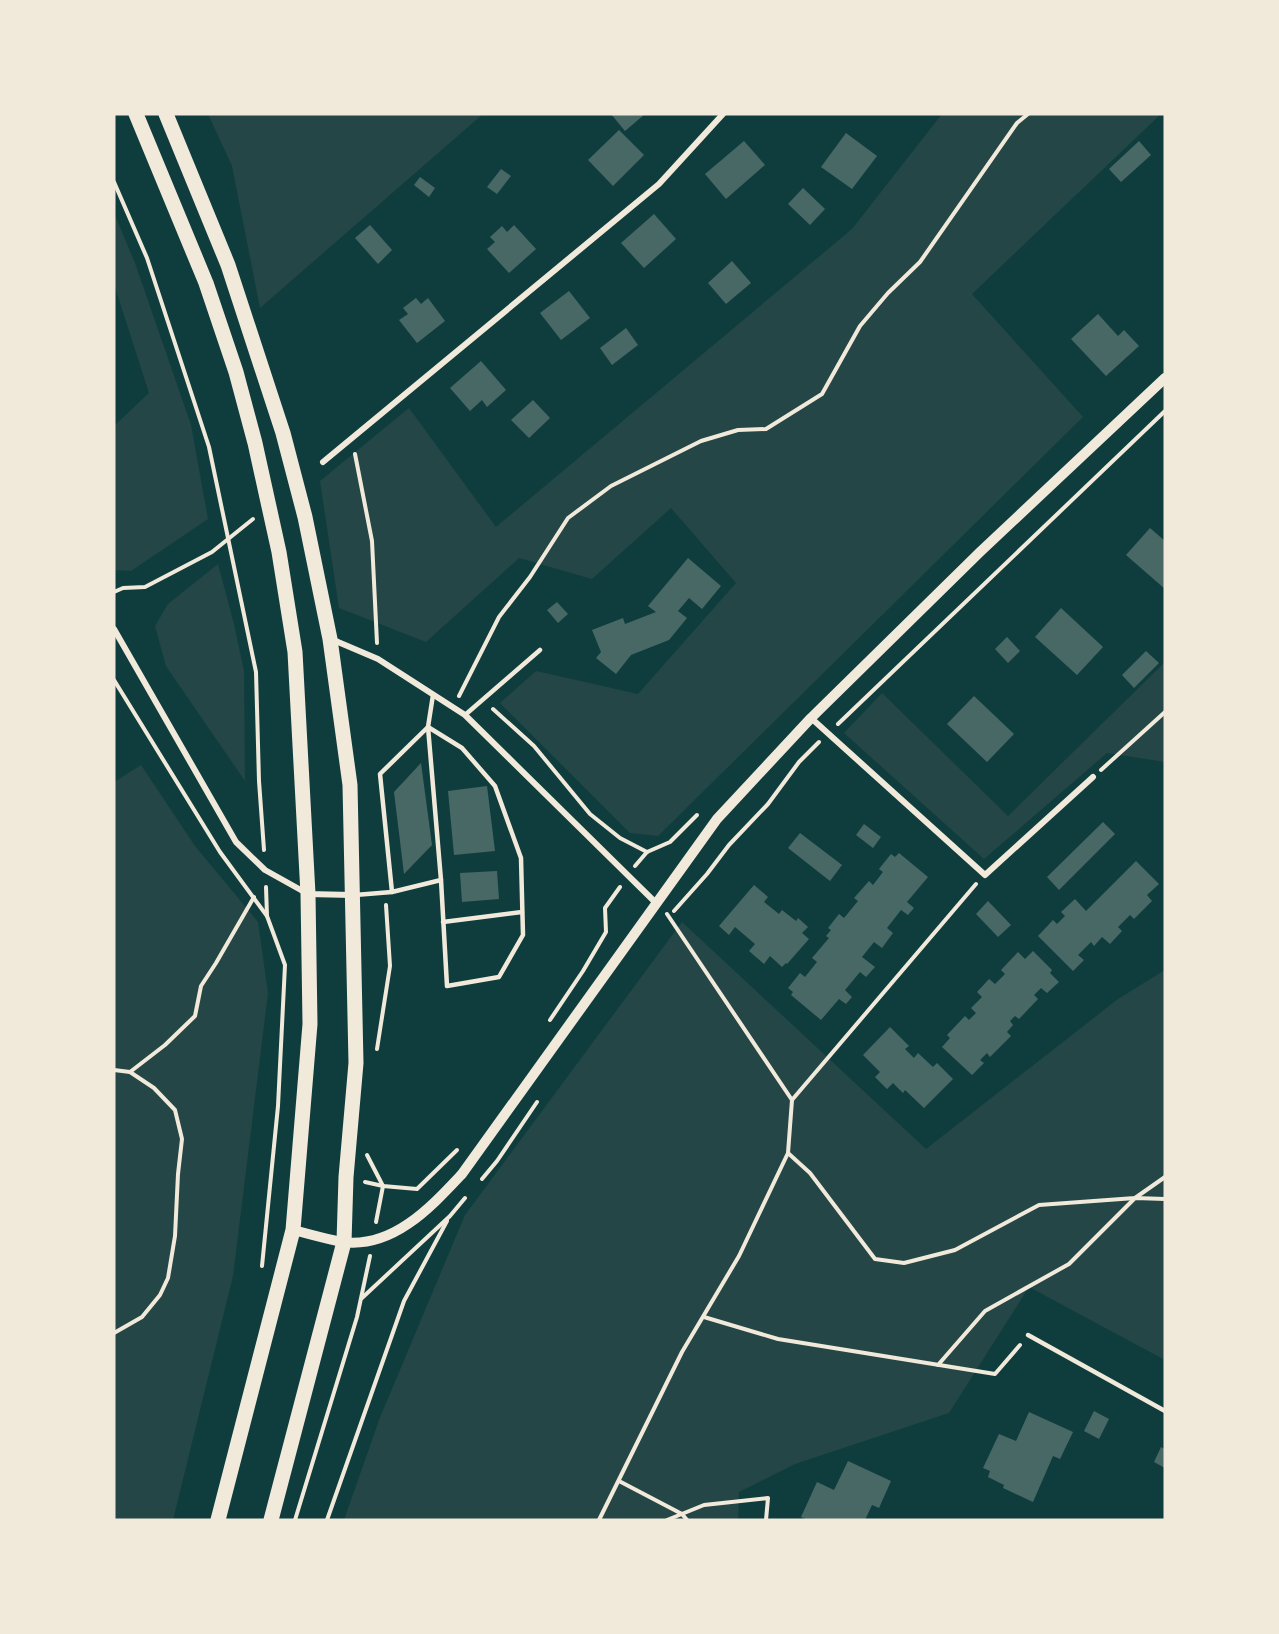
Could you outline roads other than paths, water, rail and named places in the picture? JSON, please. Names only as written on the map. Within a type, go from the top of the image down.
[{"type":"main road","points":[[136,114],[206,283],[236,372],[255,443],[279,552],[295,652],[308,894],[310,1024],[293,1230],[218,1520]]},
{"type":"main road","points":[[166,114],[228,265],[283,434],[305,517],[330,639],[350,784],[356,1063],[346,1177],[344,1242],[271,1520]]},
{"type":"street","points":[[323,462],[658,184],[723,114]]},
{"type":"street","points":[[293,1230],[344,1242],[373,1240],[399,1230],[425,1212],[462,1174],[717,819],[811,718],[980,552],[1165,378]]},
{"type":"street","points":[[114,628],[236,842],[265,870],[308,894],[352,895]]},
{"type":"street","points":[[330,639],[378,659],[465,715],[656,903]]},
{"type":"street","points":[[811,718],[985,875],[1094,777]]},
{"type":"lane","points":[[465,715],[540,650]]},
{"type":"lane","points":[[428,727],[462,748],[495,786],[521,858],[523,935],[499,976],[447,987],[441,880],[428,727],[433,695]]},
{"type":"lane","points":[[392,892],[380,774],[428,727]]},
{"type":"lane","points":[[352,895],[392,892],[441,880]]},
{"type":"lane","points":[[443,922],[522,912]]},
{"type":"lane","points":[[1028,1335],[1165,1411]]}]
